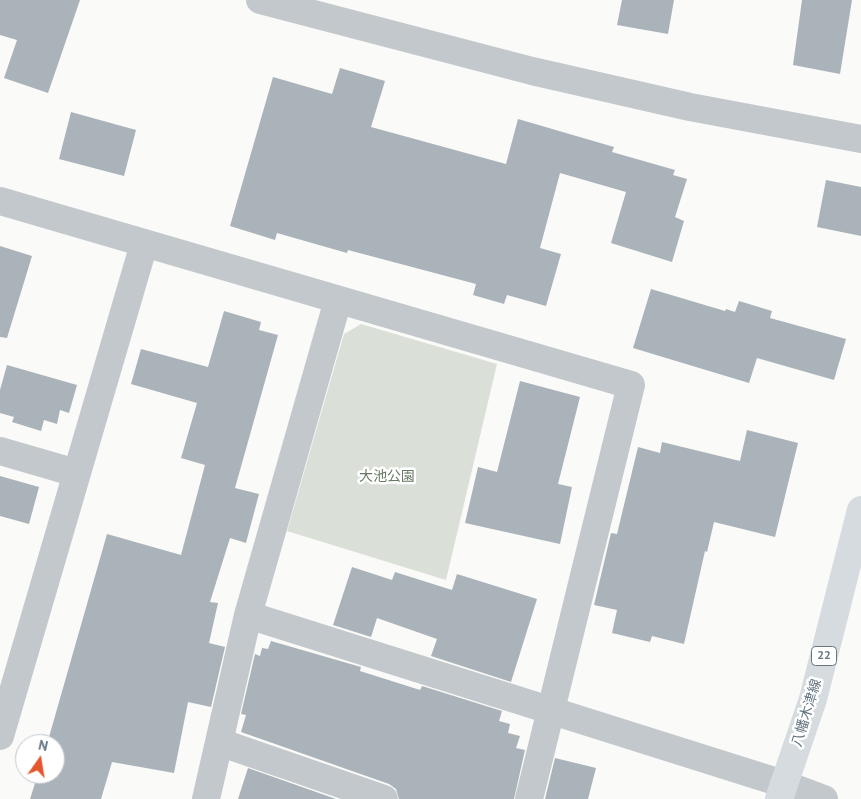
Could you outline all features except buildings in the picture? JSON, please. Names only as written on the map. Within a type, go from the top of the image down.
[{"type":"main road","name":"八幡木津線","points":[[782,792],[813,699],[861,510]]},
{"type":"street","points":[[260,0],[532,71],[671,103],[861,138]]},
{"type":"street","points":[[0,201],[631,385],[529,799]]},
{"type":"street","points":[[0,736],[144,244]]},
{"type":"street","points":[[206,799],[248,615],[338,300]]},
{"type":"street","points":[[0,451],[76,473]]},
{"type":"street","points":[[248,615],[550,711],[782,792],[824,799]]},
{"type":"street","points":[[219,742],[384,799]]},
{"type":"green space","name":"大池公園","points":[[361,324],[497,364],[446,580],[287,531],[344,334]]}]
